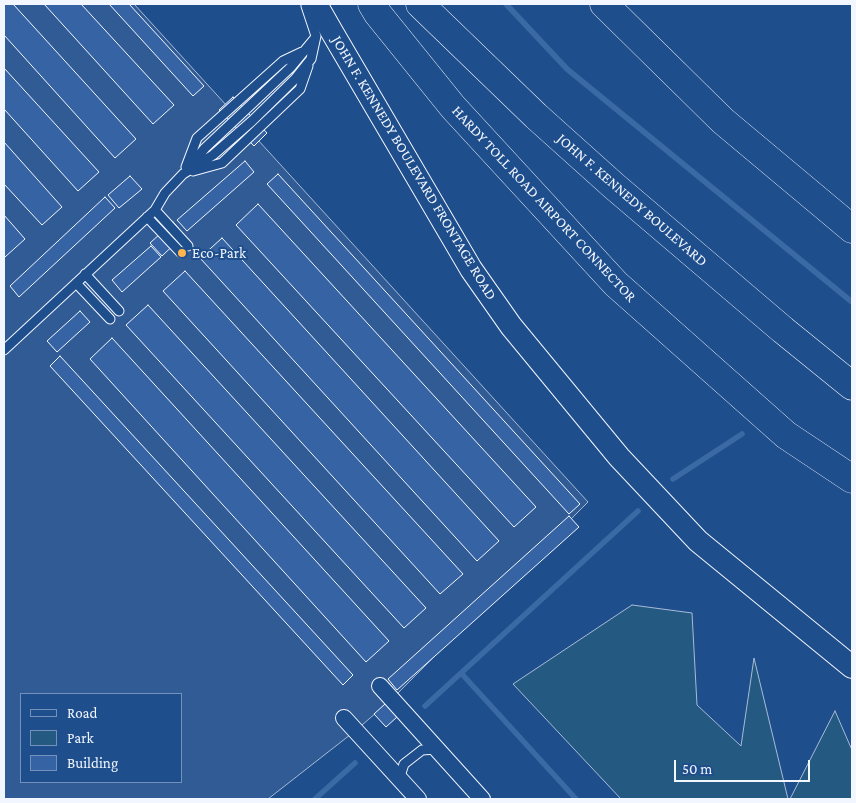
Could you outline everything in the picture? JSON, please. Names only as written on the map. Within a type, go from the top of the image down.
[{"type":"highway","name":"HARDY TOLL ROAD AIRPORT CONNECTOR","points":[[372,4],[453,107],[616,284],[786,436],[852,479]]},
{"type":"highway","name":"JOHN F. KENNEDY BOULEVARD","points":[[420,4],[536,116],[607,180],[783,330],[852,386]]},
{"type":"highway","points":[[604,4],[723,121],[852,229]]},
{"type":"street","name":"JOHN F. KENNEDY BOULEVARD FRONTAGE ROAD","points":[[316,4],[471,269],[518,333],[619,457],[698,541],[852,668]]},
{"type":"street","points":[[380,686],[482,799]]},
{"type":"street","points":[[344,718],[418,799]]},
{"type":"lane","points":[[4,350],[155,210],[165,193],[183,174],[213,156],[295,79],[311,59],[316,36],[305,4]]},
{"type":"lane","points":[[183,174],[197,138],[283,61],[304,51],[316,36]]},
{"type":"lane","points":[[155,210],[188,246]]},
{"type":"lane","points":[[147,217],[181,253]]},
{"type":"lane","points":[[85,274],[119,310]]},
{"type":"lane","points":[[76,282],[110,319]]},
{"type":"lane","points":[[399,779],[404,764],[422,750],[436,749]]},
{"type":"green space","points":[[632,605],[692,613],[697,705],[741,746],[754,658],[788,799],[621,799],[513,684]]},
{"type":"green space","points":[[835,711],[852,750],[852,799],[790,799]]},
{"type":"shaded area","name":"Eco-Park","points":[[4,4],[134,4],[588,502],[391,700],[355,731],[268,799],[4,799]]},
{"type":"building","points":[[4,4],[13,4],[136,139],[115,158],[4,35]]},
{"type":"building","points":[[44,4],[81,4],[174,105],[153,124]]},
{"type":"building","points":[[109,4],[129,4],[204,86],[193,96]]},
{"type":"building","points":[[4,68],[99,172],[78,191],[4,109]]},
{"type":"building","points":[[233,97],[267,133],[254,146],[219,110]]},
{"type":"building","points":[[4,142],[62,207],[42,225],[4,184]]},
{"type":"building","points":[[245,161],[254,172],[187,231],[177,220]]},
{"type":"building","points":[[278,174],[580,504],[569,514],[267,184]]},
{"type":"building","points":[[130,176],[142,189],[119,208],[108,195]]},
{"type":"building","points":[[105,197],[115,208],[19,297],[10,286]]},
{"type":"building","points":[[258,204],[536,507],[514,527],[236,225]]},
{"type":"building","points":[[4,215],[25,239],[5,257],[4,256]]},
{"type":"building","points":[[173,222],[184,235],[162,256],[150,243]]},
{"type":"building","points":[[222,238],[499,541],[477,561],[200,258]]},
{"type":"building","points":[[151,246],[161,257],[122,292],[112,280]]},
{"type":"building","points":[[185,271],[463,574],[440,594],[163,291]]},
{"type":"building","points":[[148,305],[426,608],[404,628],[126,325]]},
{"type":"building","points":[[80,311],[90,322],[57,352],[47,341]]},
{"type":"building","points":[[112,338],[389,641],[366,662],[90,359]]},
{"type":"building","points":[[60,356],[353,675],[343,685],[50,366]]},
{"type":"building","points":[[569,516],[579,527],[397,690],[388,679]]},
{"type":"building","points":[[396,694],[408,707],[386,727],[374,714]]},
{"type":"waterway","points":[[506,4],[567,69],[852,302]]},
{"type":"waterway","points":[[673,479],[742,434]]},
{"type":"waterway","points":[[425,706],[638,511]]},
{"type":"waterway","points":[[461,673],[576,799]]},
{"type":"waterway","points":[[315,799],[355,763]]},
{"type":"place","name":"Eco-Park","points":[[182,253]]}]
